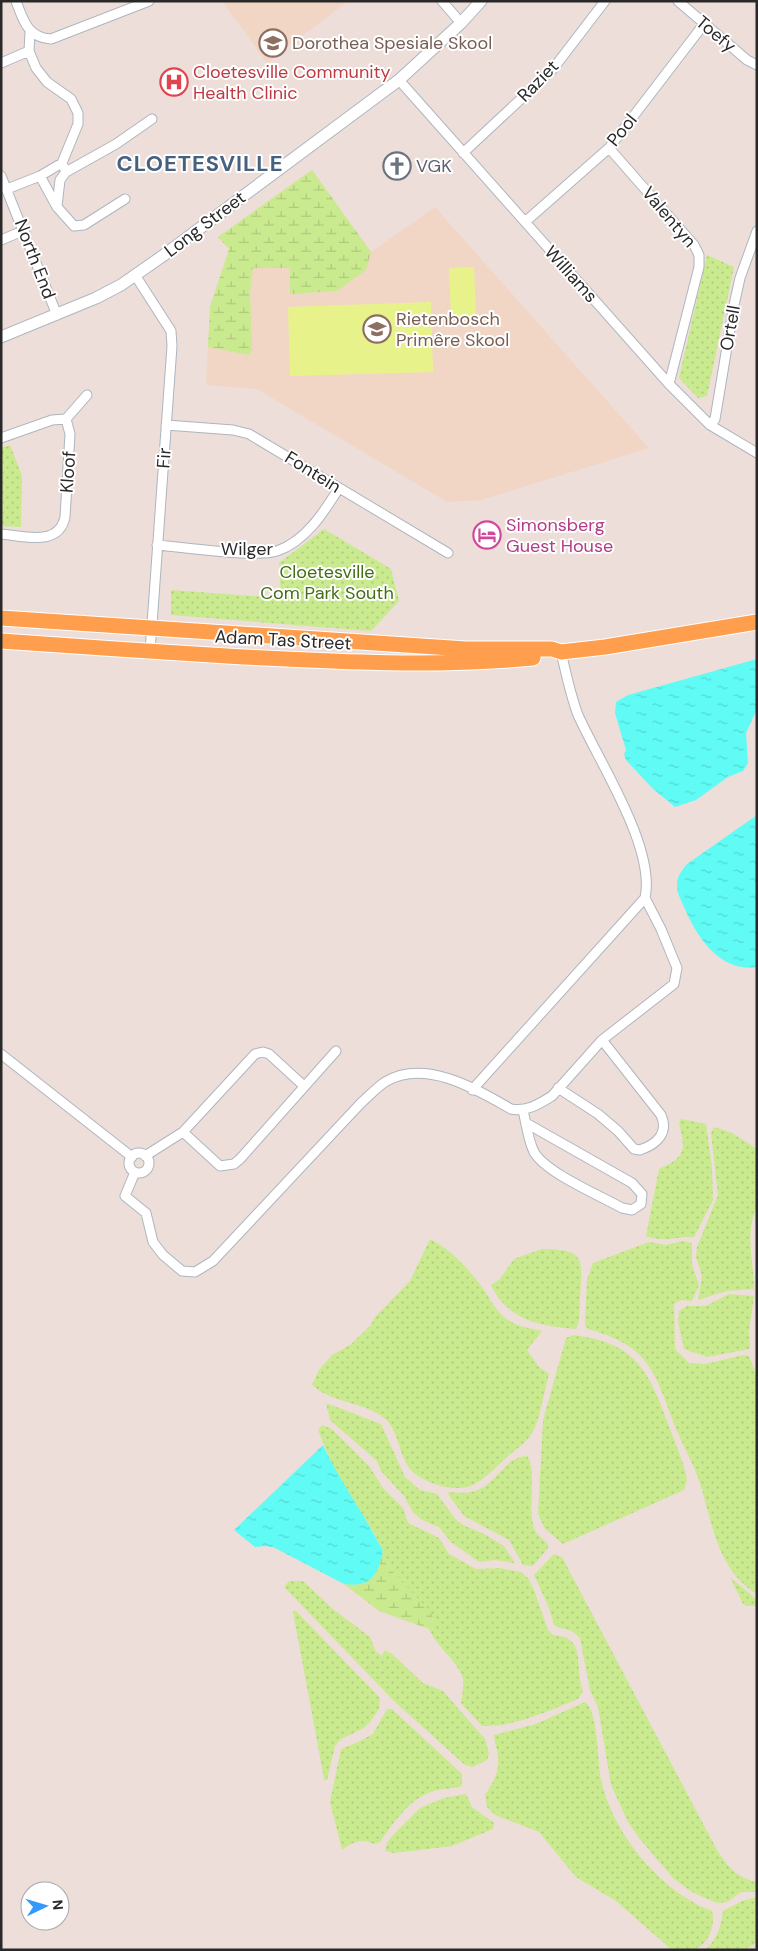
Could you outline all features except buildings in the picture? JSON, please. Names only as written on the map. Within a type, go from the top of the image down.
[{"type":"main road","name":"Adam Tas Street","points":[[1,618],[466,648],[552,649],[561,652],[606,647],[757,622]]},
{"type":"main road","name":"Adam Tas Street","points":[[1,641],[150,652],[422,664],[508,661],[555,656],[561,652]]},
{"type":"street","points":[[7,189],[40,176],[62,163],[78,124],[78,113],[71,99],[41,76],[29,51],[30,32],[16,1]]},
{"type":"street","points":[[30,32],[44,39],[59,37],[149,1]]},
{"type":"street","points":[[442,1],[461,23]]},
{"type":"street","name":"Long Street","points":[[1,337],[96,298],[135,275],[399,80],[461,23],[481,1]]},
{"type":"street","name":"Raziet","points":[[463,153],[547,76],[604,1]]},
{"type":"street","name":"Toefy","points":[[678,1],[747,60],[757,65]]},
{"type":"street","name":"Pool","points":[[525,222],[609,148],[704,24]]},
{"type":"street","points":[[1,63],[29,51]]},
{"type":"street","name":"Williams","points":[[399,80],[669,384],[710,425],[757,453]]},
{"type":"street","points":[[56,207],[60,180],[66,172],[116,144],[152,119]]},
{"type":"street","name":"Valentyn","points":[[609,148],[682,231],[699,255],[699,267],[669,384]]},
{"type":"street","points":[[62,163],[66,172]]},
{"type":"street","name":"North End","points":[[1,176],[25,230],[57,315]]},
{"type":"street","points":[[40,176],[56,207],[69,222],[78,227],[125,199]]},
{"type":"street","points":[[1,240],[25,230]]},
{"type":"street","name":"Ortell","points":[[710,425],[715,419],[738,287],[757,231]]},
{"type":"street","name":"Fir","points":[[135,275],[171,331],[150,652]]},
{"type":"street","points":[[1,438],[52,420],[66,419],[87,395]]},
{"type":"street","name":"Kloof","points":[[1,534],[41,537],[57,534],[62,529],[65,517],[70,434],[66,419]]},
{"type":"street","name":"Fontein","points":[[166,425],[233,430],[249,434],[448,553]]},
{"type":"street","name":"Wilger","points":[[157,545],[254,552],[279,550],[306,532],[322,515],[339,488]]},
{"type":"street","points":[[135,1172],[125,1196],[146,1213],[153,1242],[163,1255],[182,1271],[195,1272],[212,1261],[361,1103],[385,1082],[418,1073],[441,1075],[511,1109],[523,1110],[552,1096],[602,1040],[674,984],[677,968],[661,929],[645,898],[646,878],[642,849],[577,713],[568,686],[561,652]]},
{"type":"street","points":[[472,1090],[645,898]]},
{"type":"street","points":[[558,1088],[608,1122],[634,1149],[640,1150],[658,1140],[664,1128],[661,1115],[602,1040]]},
{"type":"street","points":[[182,1132],[220,1166],[234,1164],[255,1144],[336,1051]]},
{"type":"street","points":[[145,1156],[182,1132],[250,1059],[263,1052],[269,1054],[304,1086]]},
{"type":"street","points":[[1,1054],[132,1157]]},
{"type":"street","points":[[523,1110],[526,1124],[533,1149],[548,1168],[622,1208],[632,1210],[641,1204],[642,1194],[632,1183],[526,1124]]},
{"type":"street","points":[[138,1154],[145,1156],[149,1162],[147,1169],[142,1173],[135,1172],[130,1164],[132,1157],[138,1154]]},
{"type":"shaded area","name":"Dorothea Spesiale Skool","points":[[222,1],[348,1],[267,63]]},
{"type":"shaded area","name":"Rietenbosch Primêre Skool","points":[[312,170],[371,252],[435,207],[649,448],[481,500],[447,502],[257,389],[206,385],[210,307],[229,249],[218,237]]},
{"type":"green space","points":[[312,170],[371,252],[366,270],[337,291],[290,294],[290,268],[253,268],[250,293],[252,350],[249,355],[208,347],[210,307],[229,249],[218,237]]},
{"type":"green space","points":[[707,255],[734,267],[707,396],[698,398],[679,378]]},
{"type":"green space","points":[[474,267],[476,316],[451,317],[449,268]]},
{"type":"green space","points":[[431,302],[433,372],[290,376],[288,307]]},
{"type":"green space","points":[[10,445],[22,476],[21,527],[1,526],[1,448]]},
{"type":"green space","name":"Cloetesville Com Park South","points":[[324,529],[391,569],[399,601],[371,631],[171,615],[171,590],[281,598],[279,563]]},
{"type":"green space","points":[[681,1119],[706,1124],[712,1168],[713,1200],[694,1237],[653,1238],[646,1236],[659,1169],[680,1155],[683,1145],[679,1122]]},
{"type":"green space","points":[[714,1127],[732,1133],[757,1149],[757,1207],[753,1217],[750,1238],[754,1289],[726,1291],[698,1300],[702,1276],[696,1257],[697,1247],[718,1195],[711,1133]]},
{"type":"green space","points":[[430,1239],[451,1253],[463,1264],[503,1316],[516,1324],[542,1331],[527,1350],[539,1367],[549,1374],[539,1415],[530,1436],[484,1478],[468,1487],[451,1488],[418,1476],[407,1465],[393,1430],[384,1418],[367,1408],[329,1396],[312,1385],[319,1370],[332,1355],[350,1345],[370,1326],[375,1317],[410,1281]]},
{"type":"green space","points":[[682,1241],[692,1243],[692,1265],[699,1285],[692,1301],[681,1300],[674,1304],[675,1349],[689,1363],[706,1364],[743,1355],[749,1356],[757,1376],[757,1594],[744,1585],[726,1562],[714,1534],[698,1476],[680,1438],[658,1383],[650,1369],[641,1356],[628,1346],[611,1337],[588,1329],[585,1325],[587,1280],[593,1263],[649,1242],[666,1245]]},
{"type":"green space","points":[[542,1249],[567,1251],[579,1259],[581,1274],[579,1318],[576,1329],[538,1323],[516,1314],[498,1297],[491,1285],[500,1279],[514,1259]]},
{"type":"green space","points":[[729,1294],[754,1296],[749,1331],[750,1349],[707,1357],[684,1349],[678,1322],[679,1311],[687,1306],[706,1306]]},
{"type":"green space","points":[[573,1335],[612,1345],[626,1352],[637,1362],[654,1389],[682,1459],[687,1480],[684,1490],[563,1544],[545,1529],[538,1514],[543,1420],[566,1338]]},
{"type":"green space","points":[[326,1403],[381,1424],[405,1477],[420,1490],[437,1494],[456,1520],[504,1546],[515,1563],[495,1560],[479,1562],[451,1542],[439,1527],[422,1520],[413,1512],[404,1496],[381,1471],[377,1461],[330,1420]]},
{"type":"green space","points":[[322,1425],[332,1429],[369,1466],[383,1488],[403,1508],[408,1523],[439,1538],[449,1554],[476,1569],[500,1568],[521,1572],[528,1578],[548,1630],[553,1635],[564,1637],[571,1641],[576,1647],[583,1691],[578,1699],[519,1721],[494,1726],[482,1726],[461,1703],[463,1679],[457,1667],[429,1629],[435,1625],[434,1619],[393,1572],[374,1533],[334,1469],[318,1430]]},
{"type":"green space","points":[[527,1456],[532,1471],[533,1522],[536,1532],[548,1544],[548,1548],[533,1566],[523,1565],[509,1540],[464,1516],[448,1494],[449,1492],[476,1491],[492,1481],[513,1460]]},
{"type":"green space","points":[[383,1551],[393,1572],[430,1611],[436,1625],[429,1629],[379,1611],[344,1584],[361,1584],[372,1578],[379,1567]]},
{"type":"green space","points":[[554,1554],[562,1557],[717,1850],[725,1862],[738,1875],[757,1882],[757,1892],[741,1892],[727,1902],[718,1903],[692,1892],[674,1879],[628,1822],[611,1785],[598,1707],[590,1690],[580,1638],[572,1631],[554,1625],[549,1608],[534,1575]]},
{"type":"green space","points":[[730,1577],[757,1600],[757,1606],[746,1606],[743,1604]]},
{"type":"green space","points":[[289,1581],[303,1581],[334,1610],[370,1637],[376,1652],[382,1656],[385,1650],[392,1654],[423,1683],[443,1691],[485,1739],[489,1754],[487,1760],[472,1767],[465,1765],[395,1702],[284,1587]]},
{"type":"green space","points":[[295,1610],[380,1698],[379,1709],[370,1722],[364,1728],[341,1739],[335,1746],[327,1780],[324,1780],[293,1612]]},
{"type":"green space","points":[[585,1702],[590,1707],[593,1716],[601,1779],[616,1820],[642,1858],[657,1875],[693,1902],[712,1911],[713,1923],[710,1935],[698,1948],[672,1950],[616,1901],[576,1877],[539,1832],[495,1815],[487,1807],[485,1795],[498,1769],[494,1735],[536,1724]]},
{"type":"green space","points":[[387,1709],[392,1709],[462,1774],[462,1786],[423,1795],[402,1813],[380,1842],[374,1844],[365,1841],[357,1842],[342,1850],[330,1802],[341,1749],[373,1734]]},
{"type":"green space","points":[[466,1794],[472,1807],[494,1823],[493,1829],[452,1846],[394,1853],[385,1851],[387,1843],[392,1836],[420,1808],[444,1798]]},
{"type":"green space","points":[[757,1897],[757,1943],[743,1950],[705,1950],[713,1942],[718,1932],[723,1911],[742,1901]]},
{"type":"water","points":[[757,659],[757,709],[746,733],[748,763],[743,771],[728,777],[696,800],[675,807],[652,788],[626,760],[624,754],[626,750],[615,713],[616,702],[628,695]]},
{"type":"water","points":[[757,815],[757,967],[744,967],[732,964],[721,958],[703,940],[695,929],[680,899],[677,882],[680,873],[687,864]]},
{"type":"water","points":[[323,1445],[383,1551],[376,1573],[367,1582],[361,1584],[344,1584],[275,1548],[267,1546],[255,1547],[234,1530]]},
{"type":"place","name":"Dorothea Spesiale Skool","points":[[273,43]]},
{"type":"place","name":"Cloetesville Community Health Clinic","points":[[174,82]]},
{"type":"place","name":"VGK","points":[[397,166]]},
{"type":"place","name":"Rietenbosch Primêre Skool","points":[[377,329]]},
{"type":"place","name":"Simonsberg Guest House","points":[[487,535]]},
{"type":"district","name":"CLOETESVILLE","points":[[200,163]]}]
